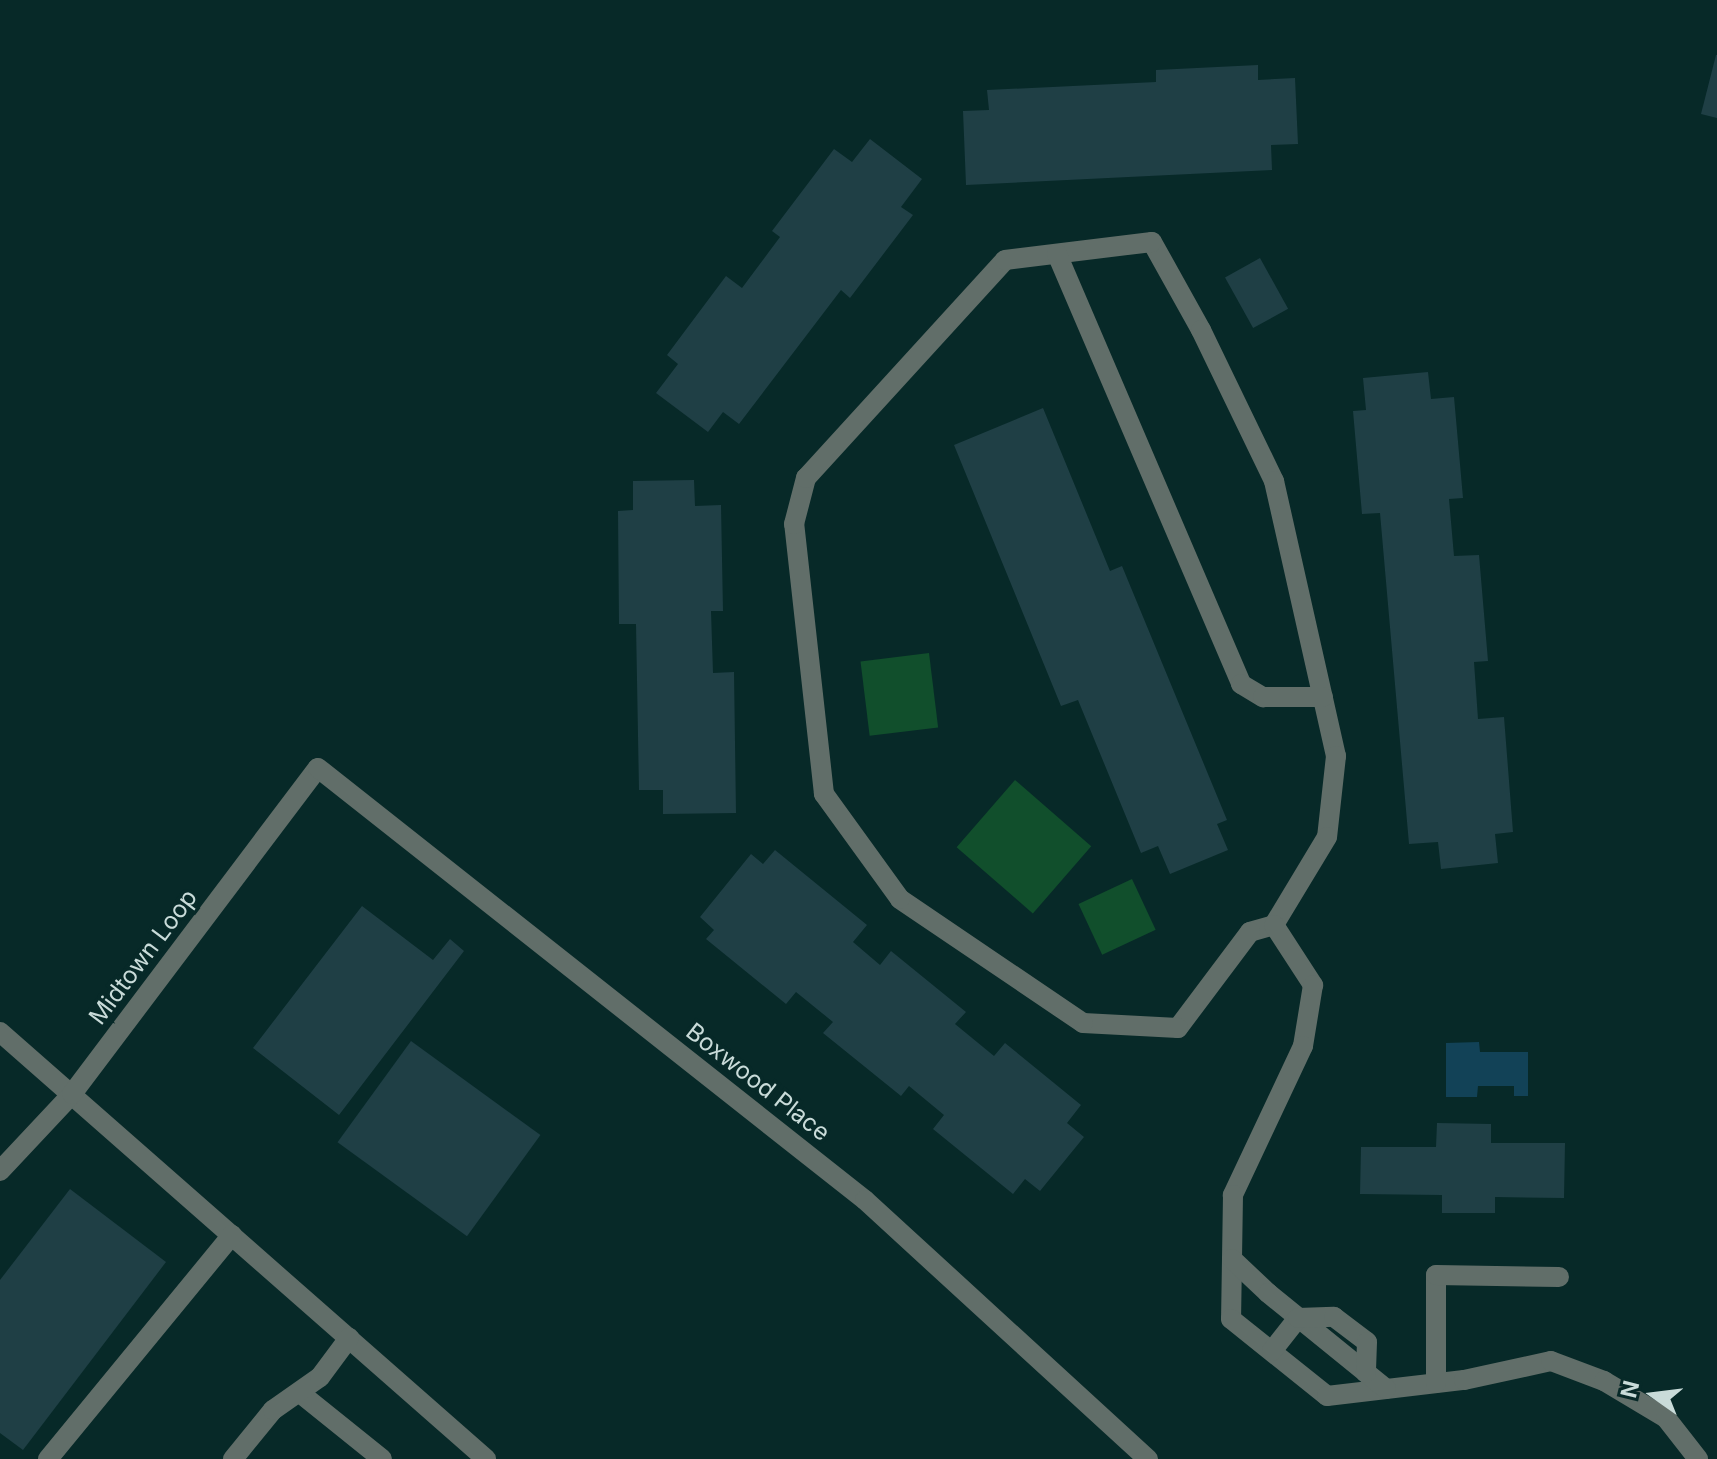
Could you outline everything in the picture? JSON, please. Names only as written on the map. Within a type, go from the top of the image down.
[{"type":"street","points":[[1152,242],[1201,330],[1274,481],[1323,697],[1336,756],[1327,837],[1274,925],[1250,932],[1178,1028],[1083,1023],[900,899],[824,794],[794,524],[806,478],[1005,260],[1152,242]]},
{"type":"street","points":[[1057,254],[1241,684],[1263,697],[1323,697]]},
{"type":"street","name":"Midtown Loop","points":[[0,1171],[72,1094],[318,768]]},
{"type":"street","name":"Boxwood Place","points":[[318,768],[865,1200],[1148,1459]]},
{"type":"street","points":[[1274,925],[1313,985],[1303,1046],[1233,1195],[1231,1319],[1327,1396],[1464,1380],[1551,1361],[1604,1381],[1666,1418],[1698,1459]]},
{"type":"street","points":[[0,1032],[486,1459]]},
{"type":"street","points":[[48,1459],[232,1235]]},
{"type":"street","points":[[1232,1259],[1298,1318],[1386,1389]]},
{"type":"street","points":[[1436,1383],[1436,1275],[1559,1277]]},
{"type":"street","points":[[1272,1351],[1298,1318]]},
{"type":"street","points":[[233,1459],[273,1410],[320,1377],[349,1338]]},
{"type":"street","points":[[300,1393],[382,1459]]},
{"type":"green space","points":[[929,653],[938,727],[870,736],[861,661]]},
{"type":"green space","points":[[1015,780],[1091,846],[1033,913],[957,847]]},
{"type":"green space","points":[[1132,879],[1156,930],[1102,955],[1079,904]]},
{"type":"water","points":[[1479,1042],[1480,1052],[1528,1052],[1528,1096],[1514,1096],[1514,1086],[1478,1086],[1477,1097],[1446,1097],[1446,1043]]},
{"type":"building","points":[[1717,55],[1717,118],[1701,114]]},
{"type":"building","points":[[1258,65],[1258,80],[1295,78],[1298,144],[1271,145],[1272,170],[966,185],[963,111],[989,110],[987,90],[1156,82],[1156,70]]},
{"type":"building","points":[[870,139],[922,179],[901,207],[913,215],[850,298],[841,290],[739,424],[723,412],[708,432],[656,393],[678,364],[667,355],[726,276],[742,288],[780,237],[772,231],[834,149],[852,162]]},
{"type":"building","points":[[1260,258],[1288,309],[1253,328],[1225,277]]},
{"type":"building","points":[[1428,372],[1431,399],[1454,397],[1463,498],[1449,499],[1454,556],[1479,555],[1488,661],[1474,662],[1478,719],[1504,717],[1513,832],[1495,834],[1498,863],[1441,869],[1438,842],[1409,844],[1380,513],[1362,514],[1353,411],[1366,410],[1363,378]]},
{"type":"building","points":[[1043,408],[1110,571],[1122,566],[1227,820],[1217,824],[1228,850],[1170,874],[1158,846],[1141,853],[1078,700],[1061,706],[954,445]]},
{"type":"building","points":[[694,480],[695,506],[721,505],[723,611],[711,611],[713,673],[734,672],[736,813],[663,814],[663,790],[639,790],[636,624],[619,624],[618,511],[633,510],[633,481]]},
{"type":"building","points":[[775,850],[867,925],[853,942],[880,965],[891,951],[966,1012],[955,1024],[994,1056],[1005,1043],[1081,1105],[1067,1123],[1084,1137],[1040,1191],[1025,1179],[1013,1194],[933,1129],[944,1115],[909,1086],[901,1096],[823,1033],[833,1022],[796,992],[786,1004],[706,939],[714,930],[700,917],[751,854],[763,864]]},
{"type":"building","points":[[362,906],[433,960],[450,939],[464,951],[339,1115],[253,1048]]},
{"type":"building","points":[[411,1041],[540,1135],[467,1236],[338,1142]]},
{"type":"building","points":[[1437,1123],[1491,1124],[1491,1143],[1565,1143],[1564,1198],[1495,1197],[1495,1213],[1442,1213],[1442,1195],[1360,1194],[1361,1147],[1436,1147]]},
{"type":"building","points":[[70,1189],[166,1262],[23,1450],[0,1433],[0,1280]]}]
